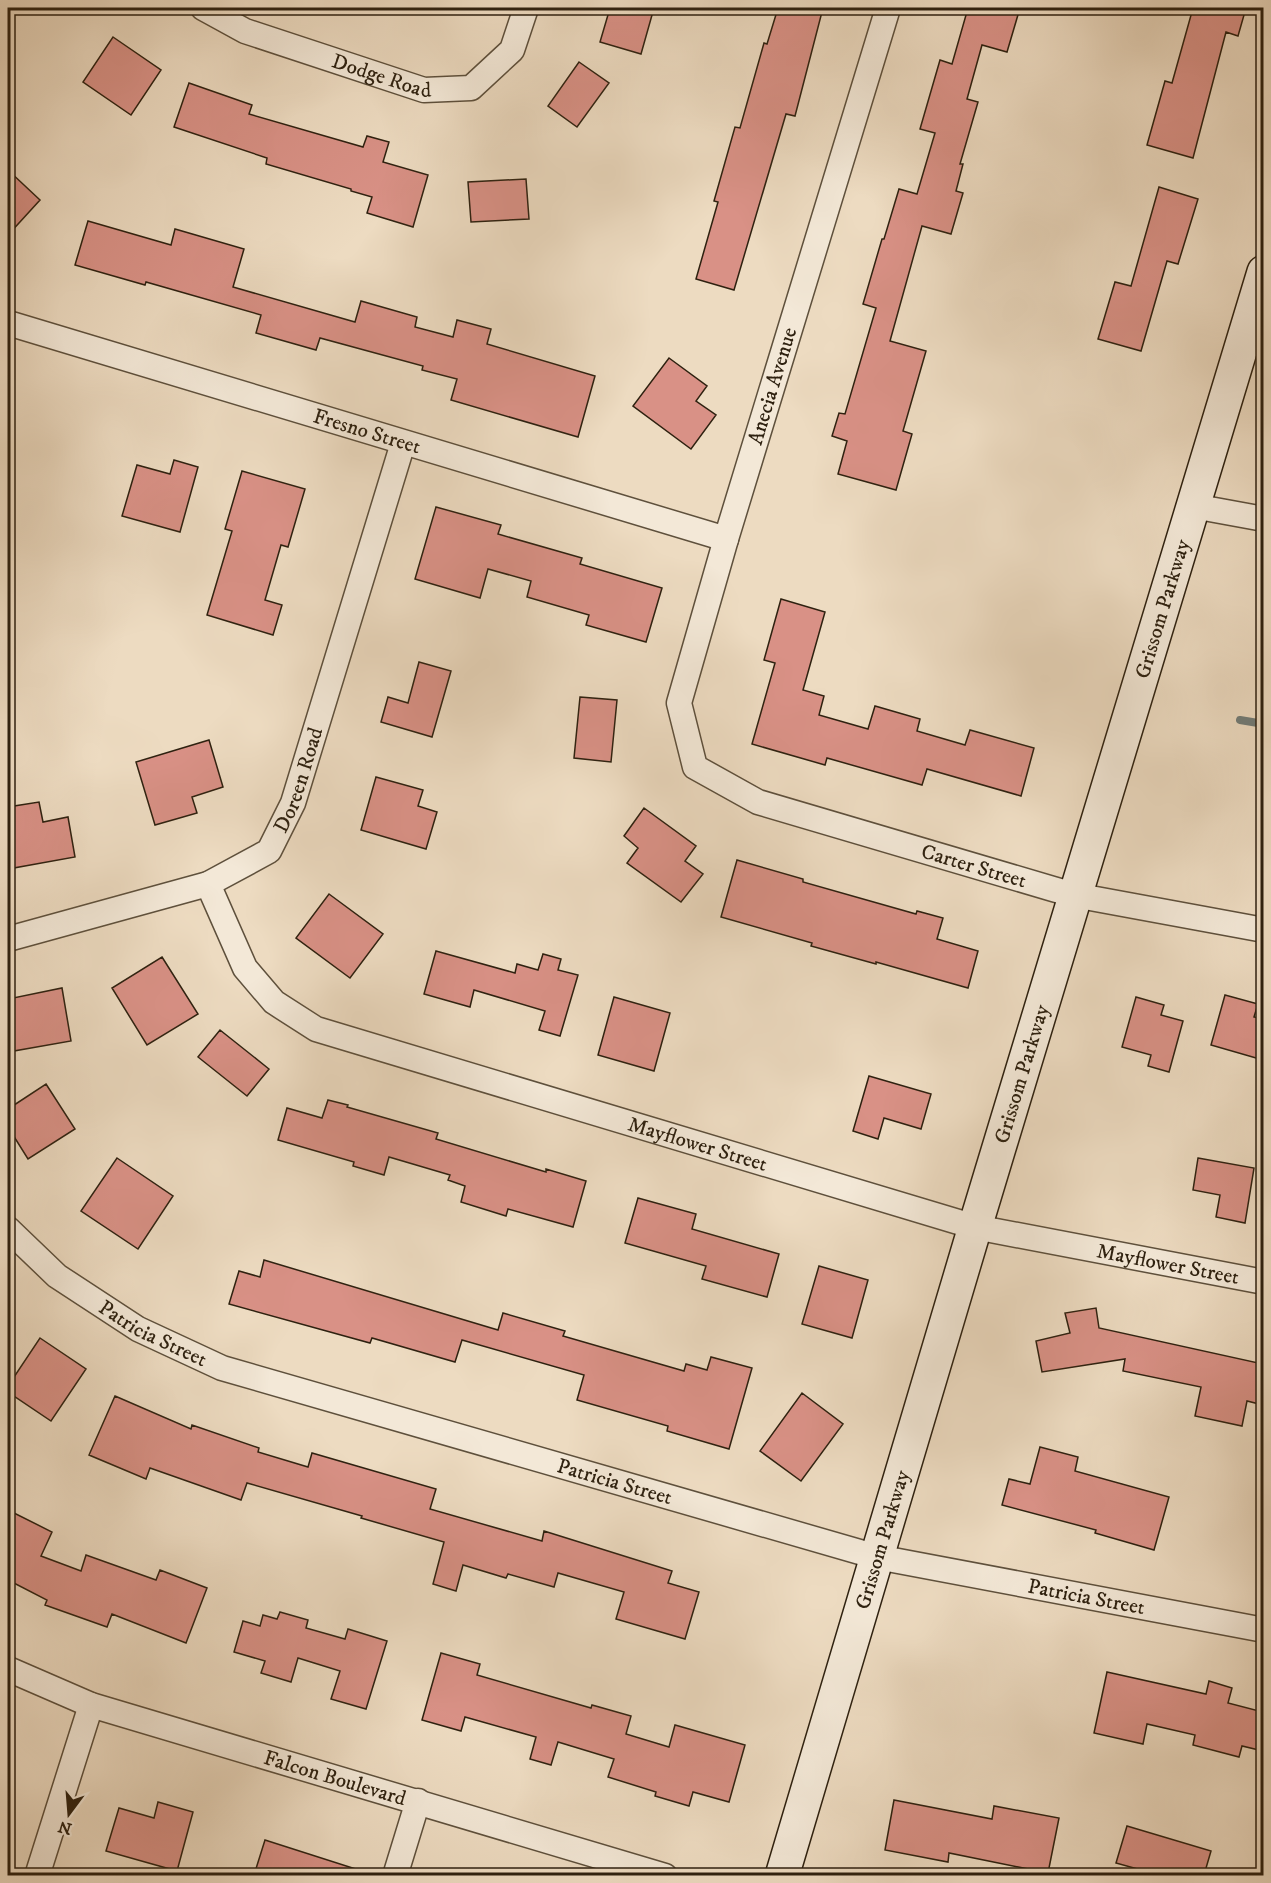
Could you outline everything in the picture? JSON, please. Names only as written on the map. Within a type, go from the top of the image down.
[{"type":"main road","name":"Grissom Parkway","points":[[782,1875],[1074,895],[1263,273]]},
{"type":"street","name":"Dodge Road","points":[[203,8],[245,32],[424,90],[471,88],[512,50],[526,8]]},
{"type":"street","name":"Anecia Avenue","points":[[695,767],[679,703],[726,538],[888,8]]},
{"type":"street","name":"Fresno Street","points":[[8,323],[726,538]]},
{"type":"street","name":"Doreen Road","points":[[8,939],[208,885],[269,851],[293,803],[403,443]]},
{"type":"street","points":[[1193,506],[1263,519]]},
{"type":"street","name":"Carter Street","points":[[695,767],[758,802],[1074,895],[1263,930]]},
{"type":"street","name":"Mayflower Street","points":[[208,885],[245,968],[274,1002],[316,1029],[975,1227],[1263,1282]]},
{"type":"street","name":"Patricia Street","points":[[8,1229],[57,1276],[138,1329],[222,1368],[877,1557],[1263,1630]]},
{"type":"street","name":"Falcon Boulevard","points":[[8,1669],[91,1705],[665,1875]]},
{"type":"street","points":[[37,1875],[91,1705]]},
{"type":"street","points":[[395,1875],[418,1801]]},
{"type":"building","points":[[610,8],[654,8],[641,54],[600,42]]},
{"type":"building","points":[[778,8],[823,8],[795,116],[786,114],[734,290],[696,279],[718,202],[714,201],[735,127],[740,128],[764,43],[767,44]]},
{"type":"building","points":[[968,8],[1020,8],[1007,52],[982,45],[967,99],[978,102],[960,164],[963,164],[956,191],[963,193],[951,234],[922,226],[890,341],[926,351],[903,431],[912,434],[896,490],[838,474],[847,441],[832,436],[839,413],[845,414],[876,308],[863,304],[882,239],[884,239],[899,189],[917,194],[935,133],[920,129],[940,60],[952,64]]},
{"type":"building","points":[[1193,8],[1246,8],[1238,36],[1226,32],[1193,158],[1147,145],[1165,81],[1172,83]]},
{"type":"building","points":[[113,37],[161,70],[131,115],[83,82]]},
{"type":"building","points":[[579,62],[609,83],[577,127],[548,106]]},
{"type":"building","points":[[189,83],[252,105],[249,114],[363,147],[367,136],[389,142],[383,162],[428,175],[413,227],[367,213],[372,197],[266,164],[267,158],[174,127]]},
{"type":"building","points":[[8,170],[40,200],[8,235]]},
{"type":"building","points":[[526,179],[529,219],[471,222],[468,182]]},
{"type":"building","points":[[1159,187],[1198,199],[1178,264],[1167,261],[1141,351],[1098,339],[1115,282],[1131,286]]},
{"type":"building","points":[[88,221],[171,245],[175,229],[244,249],[233,287],[355,322],[361,301],[417,317],[415,327],[453,337],[457,320],[491,329],[487,344],[595,376],[578,437],[451,400],[457,379],[422,370],[423,366],[320,338],[316,350],[256,333],[261,315],[146,282],[145,285],[75,265]]},
{"type":"building","points":[[669,358],[707,386],[696,401],[716,415],[691,449],[633,406]]},
{"type":"building","points":[[174,460],[198,467],[180,532],[122,516],[137,465],[170,474]]},
{"type":"building","points":[[242,471],[305,489],[288,547],[281,545],[265,600],[282,605],[273,635],[207,615],[232,531],[225,529]]},
{"type":"building","points":[[436,507],[501,525],[498,534],[582,558],[580,564],[662,588],[646,642],[586,625],[589,615],[527,597],[531,581],[488,569],[480,598],[415,579]]},
{"type":"building","points":[[781,599],[825,612],[803,690],[824,696],[819,715],[868,729],[875,706],[920,719],[917,731],[965,745],[970,730],[1034,748],[1021,796],[927,769],[922,785],[827,758],[825,765],[752,744],[775,663],[764,660]]},
{"type":"building","points":[[419,662],[451,671],[432,737],[381,722],[388,697],[408,703]]},
{"type":"building","points":[[580,697],[617,700],[611,762],[574,758]]},
{"type":"building","points":[[209,740],[223,787],[192,797],[197,813],[155,825],[136,762]]},
{"type":"building","points":[[376,777],[423,790],[418,806],[437,812],[426,849],[361,830]]},
{"type":"building","points":[[39,802],[43,822],[68,817],[75,857],[8,869],[8,807]]},
{"type":"building","points":[[644,808],[696,846],[685,861],[703,874],[681,902],[627,863],[638,848],[624,836]]},
{"type":"building","points":[[737,860],[803,879],[803,882],[916,914],[917,911],[943,918],[937,939],[978,951],[968,988],[811,946],[812,943],[721,917]]},
{"type":"building","points":[[329,894],[383,934],[350,978],[296,938]]},
{"type":"building","points":[[436,951],[515,973],[517,964],[538,970],[543,954],[561,959],[558,970],[578,975],[560,1036],[539,1030],[545,1011],[474,990],[470,1007],[424,994]]},
{"type":"building","points":[[162,957],[198,1014],[147,1045],[112,988]]},
{"type":"building","points":[[62,988],[71,1041],[8,1052],[8,999]]},
{"type":"building","points":[[1225,995],[1258,1004],[1254,1017],[1263,1019],[1263,1060],[1211,1045]]},
{"type":"building","points":[[614,997],[670,1013],[654,1071],[598,1055]]},
{"type":"building","points":[[1136,997],[1164,1005],[1161,1015],[1183,1021],[1169,1072],[1148,1066],[1151,1055],[1122,1047]]},
{"type":"building","points":[[220,1030],[269,1069],[247,1096],[198,1057]]},
{"type":"building","points":[[869,1076],[931,1094],[921,1129],[884,1118],[878,1139],[853,1131]]},
{"type":"building","points":[[46,1084],[75,1129],[28,1159],[8,1127],[8,1109]]},
{"type":"building","points":[[328,1100],[438,1133],[436,1139],[546,1172],[546,1169],[586,1181],[573,1227],[508,1209],[506,1216],[461,1202],[465,1186],[448,1180],[450,1175],[389,1157],[384,1175],[353,1166],[354,1162],[278,1140],[287,1108],[322,1118]]},
{"type":"building","points":[[117,1158],[173,1196],[138,1249],[81,1211]]},
{"type":"building","points":[[1198,1158],[1254,1168],[1245,1223],[1216,1217],[1220,1195],[1193,1190]]},
{"type":"building","points":[[638,1198],[696,1214],[692,1229],[779,1254],[767,1297],[702,1279],[706,1266],[625,1243]]},
{"type":"building","points":[[264,1260],[498,1330],[503,1313],[565,1331],[563,1336],[684,1371],[686,1364],[707,1370],[711,1357],[752,1368],[729,1449],[667,1431],[668,1426],[577,1400],[584,1375],[462,1340],[455,1362],[372,1338],[370,1343],[229,1304],[239,1271],[260,1277]]},
{"type":"building","points":[[819,1266],[868,1280],[852,1338],[802,1324]]},
{"type":"building","points":[[1096,1308],[1099,1328],[1263,1364],[1263,1405],[1247,1401],[1242,1426],[1195,1416],[1201,1387],[1123,1371],[1125,1359],[1042,1372],[1036,1341],[1070,1333],[1065,1313]]},
{"type":"building","points":[[40,1338],[86,1369],[51,1421],[8,1392],[8,1386]]},
{"type":"building","points":[[802,1393],[843,1424],[801,1481],[760,1451]]},
{"type":"building","points":[[115,1396],[191,1429],[192,1425],[259,1448],[258,1452],[308,1467],[312,1453],[436,1489],[430,1509],[542,1541],[544,1531],[672,1571],[668,1583],[699,1592],[685,1639],[616,1619],[624,1592],[558,1573],[554,1587],[508,1574],[506,1578],[463,1565],[456,1591],[433,1584],[444,1542],[247,1483],[241,1500],[150,1468],[146,1479],[89,1455]]},
{"type":"building","points":[[1040,1447],[1078,1457],[1075,1471],[1169,1497],[1154,1550],[1095,1533],[1096,1530],[1002,1505],[1009,1479],[1030,1484]]},
{"type":"building","points":[[8,1510],[52,1532],[41,1556],[81,1571],[86,1555],[156,1580],[160,1570],[207,1588],[186,1643],[112,1614],[107,1627],[45,1605],[47,1600],[8,1580]]},
{"type":"building","points":[[280,1612],[308,1620],[306,1628],[345,1639],[348,1629],[387,1641],[366,1709],[331,1699],[340,1671],[298,1658],[291,1682],[261,1673],[265,1661],[234,1652],[243,1621],[260,1626],[263,1615],[277,1619]]},
{"type":"building","points":[[441,1653],[480,1664],[477,1675],[591,1708],[592,1705],[631,1716],[626,1734],[669,1747],[675,1725],[745,1745],[729,1802],[693,1792],[689,1806],[655,1796],[656,1792],[608,1777],[614,1759],[558,1742],[551,1765],[530,1759],[536,1737],[465,1717],[461,1731],[422,1720]]},
{"type":"building","points":[[1107,1672],[1206,1694],[1209,1681],[1232,1688],[1228,1703],[1263,1712],[1263,1751],[1242,1746],[1239,1757],[1193,1745],[1195,1735],[1147,1724],[1143,1744],[1094,1733]]},
{"type":"building","points":[[894,1800],[992,1819],[994,1806],[1059,1818],[1048,1873],[949,1853],[948,1862],[885,1850]]},
{"type":"building","points":[[158,1802],[193,1812],[177,1871],[106,1851],[119,1808],[154,1818]]},
{"type":"building","points":[[1127,1826],[1211,1851],[1204,1875],[1159,1875],[1116,1863]]},
{"type":"building","points":[[265,1840],[362,1871],[361,1875],[254,1875]]},
{"type":"waterway","points":[[1240,720],[1264,724]]}]
